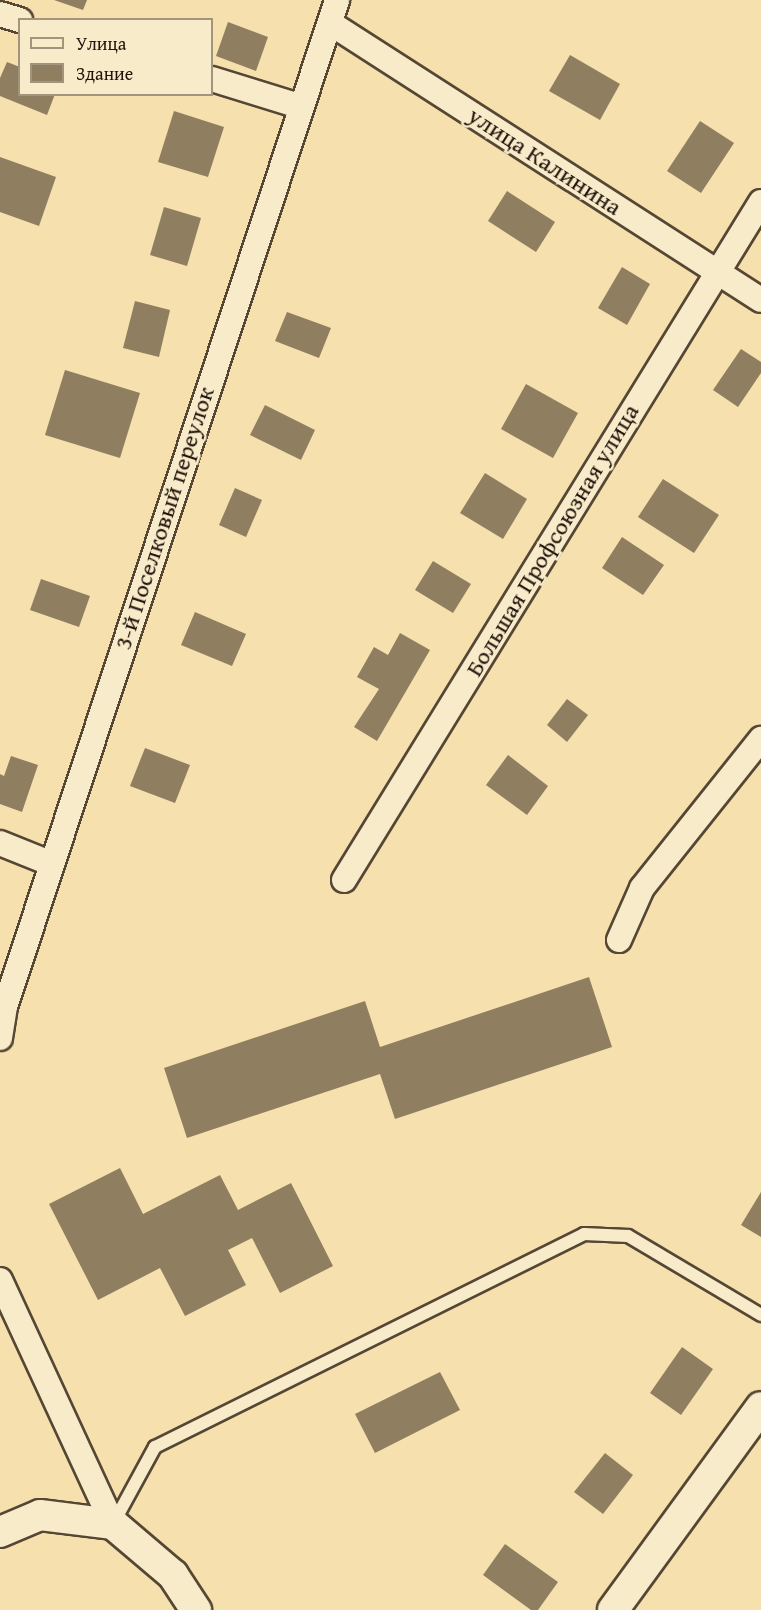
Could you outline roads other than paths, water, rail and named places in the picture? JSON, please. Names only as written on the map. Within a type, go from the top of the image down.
[{"type":"street","name":"3-й Поселковый переулок","points":[[0,1038],[5,1007],[299,106],[333,11]]},
{"type":"street","name":"улица Калинина","points":[[333,11],[716,272],[761,300]]},
{"type":"street","points":[[0,14],[18,19]]},
{"type":"street","points":[[213,79],[299,106]]},
{"type":"street","name":"Большая Профсоюзная улица","points":[[344,880],[761,202]]},
{"type":"street","points":[[619,940],[642,888],[761,739]]},
{"type":"street","points":[[0,843],[52,864]]},
{"type":"street","points":[[0,1280],[113,1524],[172,1575],[196,1610]]},
{"type":"street","points":[[613,1610],[761,1407]]},
{"type":"street","points":[[0,1532],[40,1515],[113,1524]]},
{"type":"lane","points":[[113,1524],[155,1447],[584,1234],[628,1236],[761,1315]]}]
